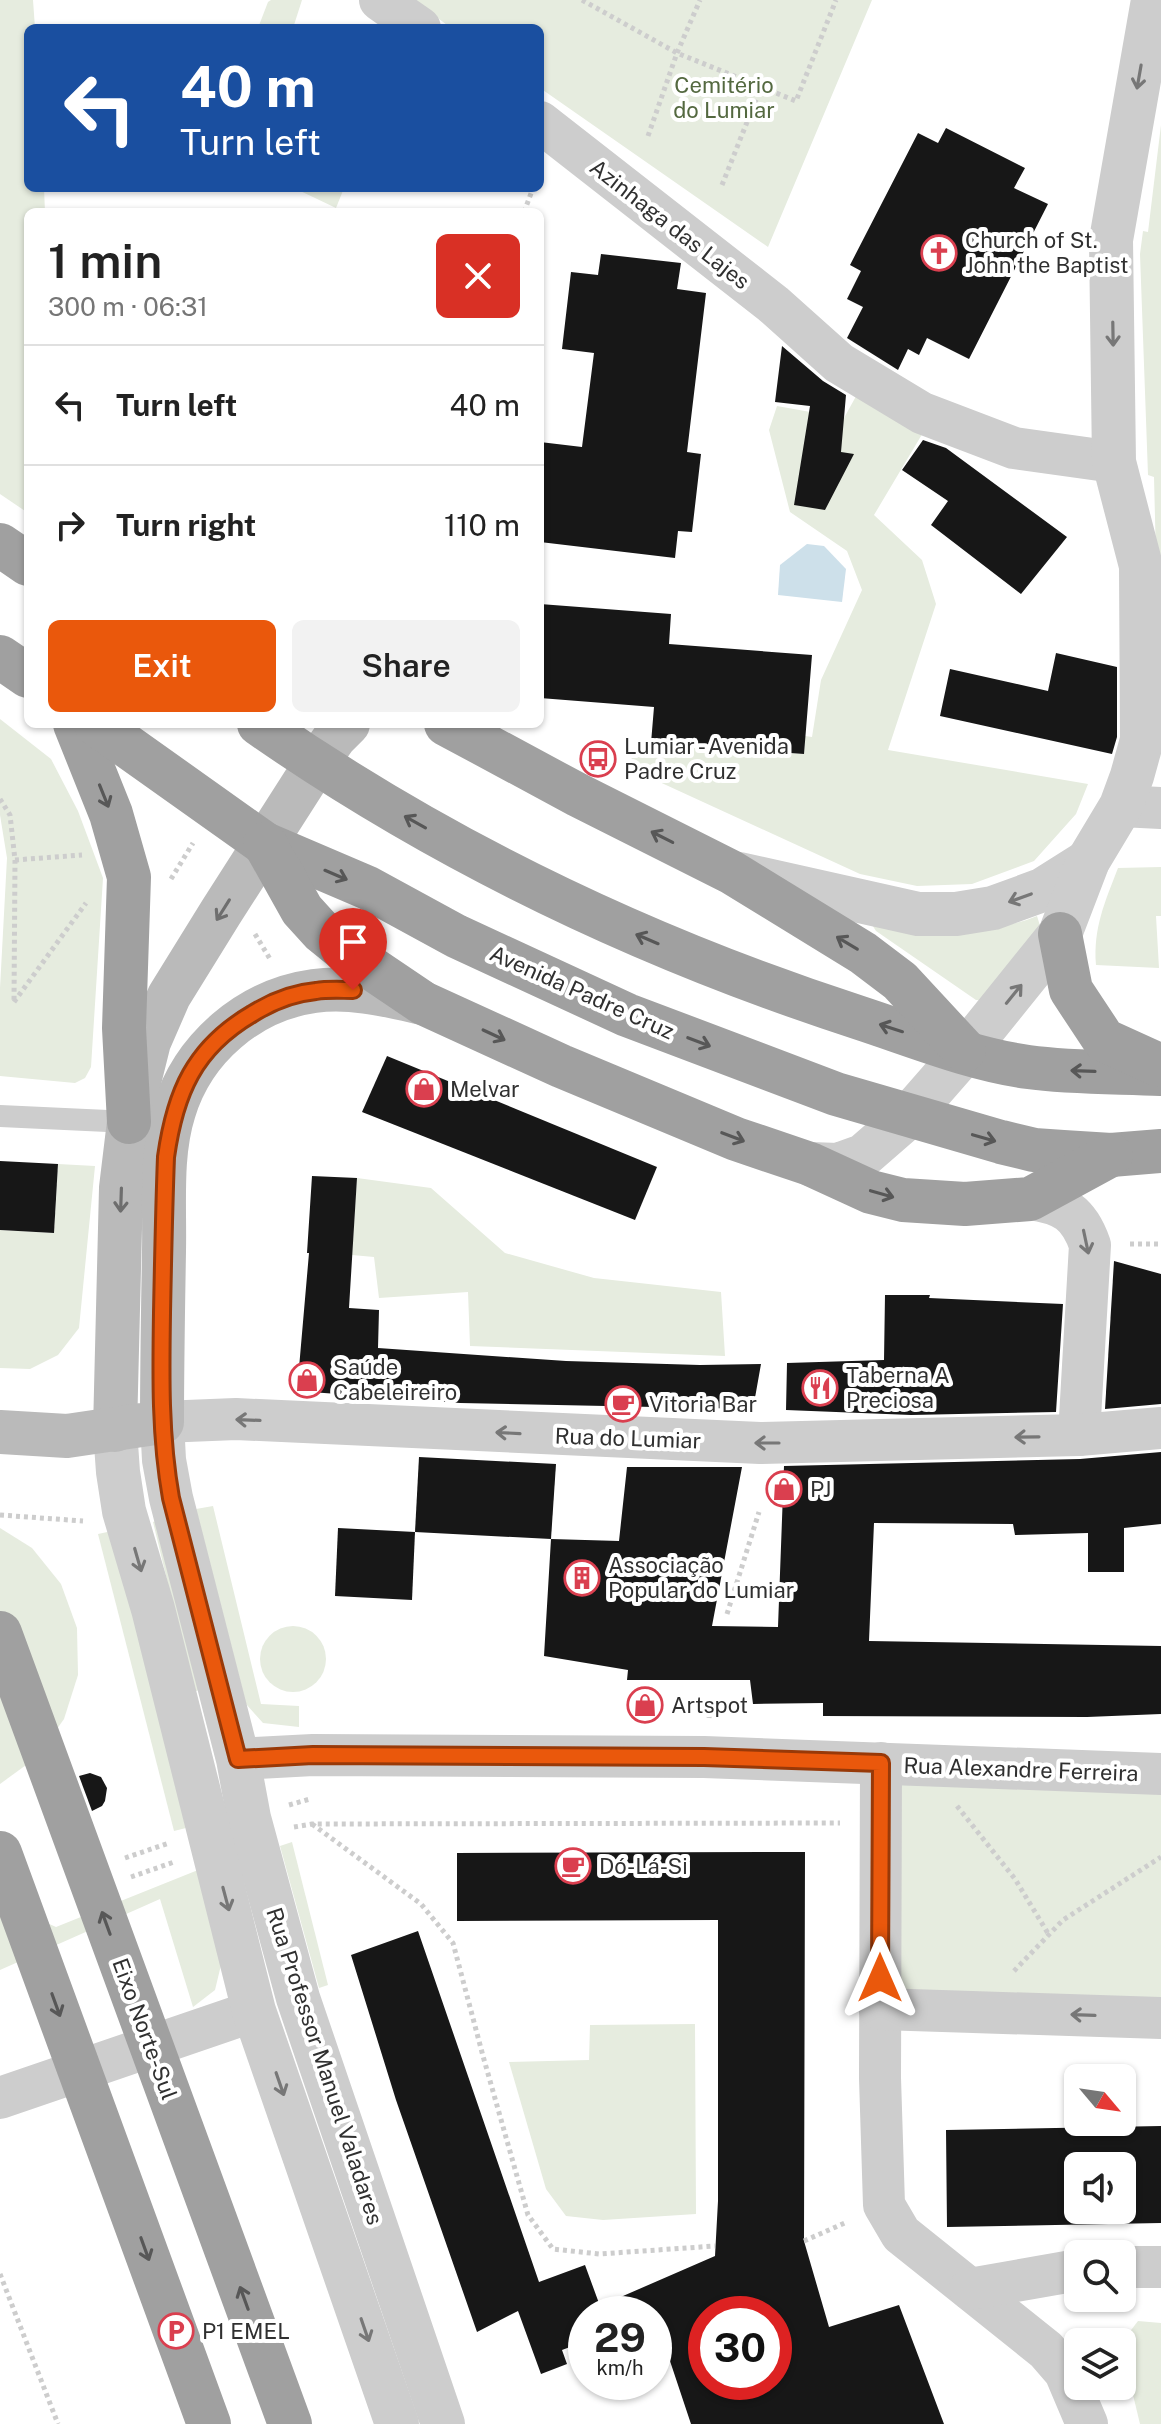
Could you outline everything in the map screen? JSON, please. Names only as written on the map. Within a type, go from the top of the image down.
[{"type":"highway","points":[[0,545],[24,561]]},
{"type":"highway","points":[[0,657],[24,673]]},
{"type":"highway","points":[[77,728],[111,814],[129,877],[124,1028],[129,1122]]},
{"type":"highway","name":"Avenida Padre Cruz","points":[[102,728],[265,844],[368,888],[456,936],[627,1015],[836,1094],[1034,1150],[1111,1155],[1161,1151]]},
{"type":"highway","points":[[265,728],[377,801],[496,868],[626,930],[717,968],[965,1052],[1025,1067],[1161,1074]]},
{"type":"highway","points":[[454,728],[731,872],[876,962],[900,981],[965,1052]]},
{"type":"highway","points":[[265,844],[302,910],[322,932],[423,1003],[561,1066],[736,1139],[810,1164],[871,1192],[903,1200],[965,1204],[1030,1199],[1111,1155]]},
{"type":"highway","points":[[1060,934],[1071,990],[1104,1040],[1161,1066]]},
{"type":"highway","name":"Eixo Norte-Sul","points":[[0,1633],[290,2424]]},
{"type":"highway","points":[[0,1853],[209,2424]]},
{"type":"main road","points":[[115,1430],[121,1188],[129,1122],[149,1042],[162,1009],[317,762],[344,728]]},
{"type":"main road","points":[[162,1422],[166,1157],[174,1110],[196,1063],[215,1040],[237,1023],[288,996],[317,990],[353,990],[423,1003]]},
{"type":"main road","name":"Rua do Lumiar","points":[[0,1432],[67,1436],[162,1422]]},
{"type":"street","points":[[380,0],[414,24]]},
{"type":"street","points":[[731,872],[918,914],[956,914],[993,908],[1042,890],[1088,861],[1141,807],[1141,566],[1114,462],[1111,240],[1153,0]]},
{"type":"street","name":"Azinhaga das Lajes","points":[[544,125],[800,327],[839,363],[922,413],[1014,448],[1114,462]]},
{"type":"street","points":[[810,1164],[838,1165],[863,1156],[909,1116],[1060,934],[1088,861]]},
{"type":"street","points":[[1030,1199],[1067,1209],[1080,1221],[1090,1245],[1079,1435]]},
{"type":"street","name":"Rua do Lumiar","points":[[162,1422],[236,1419],[760,1443],[1079,1435],[1161,1428]]},
{"type":"street","name":"Rua Professor Manuel Valadares","points":[[162,1422],[164,1460],[171,1498],[238,1759],[253,1834],[298,1998],[443,2424]]},
{"type":"street","name":"Rua Professor Manuel Valadares","points":[[115,1430],[124,1511],[153,1609],[254,2011],[397,2424]]},
{"type":"street","points":[[153,1609],[198,1740],[238,1759]]},
{"type":"street","name":"Rua Alexandre Ferreira","points":[[238,1759],[313,1755],[704,1757],[1161,1774]]},
{"type":"street","name":"Rua Alexandre Ferreira","points":[[881,1763],[880,2009],[884,2205]]},
{"type":"street","points":[[0,2098],[298,1998]]},
{"type":"street","points":[[880,2009],[1161,2018]]},
{"type":"street","points":[[884,2205],[901,2234],[1046,2350],[1065,2372],[1087,2424]]},
{"type":"street","points":[[1136,2267],[1161,2267]]},
{"type":"street","points":[[970,2289],[1064,2272]]},
{"type":"lane","points":[[0,1116],[129,1122]]},
{"type":"path","points":[[582,0],[677,53],[796,101],[836,0]]},
{"type":"path","points":[[648,136],[677,53],[700,0]]},
{"type":"path","points":[[722,185],[761,87]]},
{"type":"path","points":[[0,799],[10,815],[15,860],[14,1002]]},
{"type":"path","points":[[15,860],[123,853]]},
{"type":"path","points":[[0,1515],[94,1521],[124,1511]]},
{"type":"path","points":[[727,1614],[759,1512]]},
{"type":"path","points":[[926,1765],[1015,1879],[1049,1935]]},
{"type":"path","points":[[253,1834],[312,1824],[881,1823]]},
{"type":"path","points":[[312,1824],[421,1904],[453,1943],[528,2215],[553,2249],[599,2254],[715,2246]]},
{"type":"path","points":[[986,2011],[1014,1972],[1063,1920],[1161,1857]]},
{"type":"path","points":[[804,2241],[884,2205]]},
{"type":"path","points":[[0,2274],[58,2424]]},
{"type":"green space","points":[[0,0],[33,0],[35,24],[24,24],[24,192],[44,192],[45,208],[24,208],[24,510],[0,494]]},
{"type":"green space","points":[[302,0],[294,24],[260,24],[268,2]]},
{"type":"green space","name":"Cemitério do Lumiar","points":[[414,0],[872,0],[768,247],[544,91],[544,24],[446,24]]},
{"type":"green space","points":[[1161,125],[1161,762],[1154,477],[1148,475],[1140,254],[1143,231],[1148,232]]},
{"type":"green space","points":[[302,192],[342,192],[336,208]]},
{"type":"green space","points":[[860,389],[924,431],[874,515],[922,560],[936,604],[888,750],[1088,784],[1076,814],[1034,861],[972,884],[917,886],[860,874],[629,768],[636,743],[804,754],[805,736],[812,737],[821,680],[862,590],[847,551],[790,512],[769,430],[777,406],[844,418]]},
{"type":"green space","points":[[0,719],[51,759],[78,811],[103,878],[91,1067],[85,1078],[75,1083],[0,1076],[0,988],[7,858],[0,815]]},
{"type":"green space","points":[[1161,867],[1161,916],[1156,916],[1159,968],[1096,965],[1098,927],[1118,868]]},
{"type":"green space","points":[[1037,916],[1042,932],[989,1001],[976,1000],[876,931],[869,920],[976,929],[1017,923]]},
{"type":"green space","points":[[58,1164],[95,1166],[79,1328],[58,1355],[30,1369],[0,1368],[0,1230],[54,1233]]},
{"type":"green space","points":[[357,1178],[431,1188],[505,1253],[594,1278],[721,1292],[725,1356],[470,1346],[468,1292],[379,1298],[374,1257],[352,1255]]},
{"type":"green space","points":[[213,1506],[261,1704],[299,1706],[299,1727],[263,1723],[246,1704],[196,1509]]},
{"type":"green space","points":[[158,1520],[199,1690],[194,1692],[153,1522]]},
{"type":"green space","points":[[0,1528],[32,1548],[61,1584],[77,1628],[78,1675],[64,1719],[37,1757],[0,1784]]},
{"type":"green space","points":[[112,1531],[186,1828],[174,1831],[98,1534]]},
{"type":"green space","points":[[286,1626],[300,1626],[312,1631],[321,1640],[326,1659],[324,1672],[317,1683],[300,1692],[286,1692],[274,1687],[265,1678],[260,1666],[260,1652],[265,1640],[274,1631]]},
{"type":"green space","points":[[881,1763],[1161,1774],[1161,2018],[880,2009]]},
{"type":"green space","points":[[292,1842],[328,1985],[319,1988],[280,1846]]},
{"type":"green space","points":[[198,1870],[221,1965],[215,1990],[193,2007],[160,1899],[0,1970],[0,1902],[56,1927]]},
{"type":"green space","points":[[695,2024],[696,2214],[603,2220],[566,2216],[546,2189],[509,2062],[589,2060],[590,2025]]},
{"type":"green space","points":[[1138,2321],[1161,2323],[1161,2424],[1140,2424],[1134,2400],[1136,2328],[1133,2328]]},
{"type":"water","points":[[807,544],[824,546],[846,569],[842,602],[778,595],[780,565]]},
{"type":"building","name":"Church of St. John the Baptist","points":[[946,128],[1025,168],[1014,188],[1048,204],[969,359],[927,338],[919,355],[908,349],[898,370],[847,338],[863,307],[847,299],[861,271],[850,265],[918,133],[938,143]]},
{"type":"building","points":[[601,254],[681,263],[677,289],[706,293],[687,452],[701,454],[692,532],[678,531],[675,558],[544,542],[544,442],[582,447],[594,353],[562,349],[571,272],[598,275]]},
{"type":"building","points":[[782,346],[823,381],[846,395],[841,452],[854,454],[825,510],[794,505],[810,406],[775,402]]},
{"type":"building","points":[[923,440],[946,448],[1067,537],[1021,594],[931,525],[948,501],[902,470]]},
{"type":"building","points":[[544,604],[671,614],[669,644],[812,655],[804,754],[651,743],[654,707],[544,698]]},
{"type":"building","points":[[1056,653],[1117,667],[1117,737],[1112,754],[940,716],[950,669],[1048,691]]},
{"type":"building","points":[[387,1056],[657,1167],[635,1220],[362,1112]]},
{"type":"building","points":[[0,1161],[58,1164],[54,1233],[0,1230]]},
{"type":"building","points":[[312,1176],[357,1178],[349,1308],[379,1310],[378,1348],[566,1361],[761,1364],[753,1409],[460,1403],[297,1391]]},
{"type":"building","points":[[1114,1261],[1161,1274],[1161,1404],[1105,1409]]},
{"type":"building","points":[[885,1295],[1063,1304],[1056,1412],[911,1415],[786,1410],[787,1363],[884,1360]]},
{"type":"building","points":[[1161,1452],[1161,1524],[1124,1528],[1124,1572],[1088,1572],[1088,1533],[1015,1535],[1013,1524],[874,1523],[869,1641],[1161,1646],[1161,1714],[1087,1717],[823,1716],[823,1703],[753,1704],[750,1680],[627,1680],[628,1670],[544,1656],[551,1539],[619,1541],[627,1467],[742,1467],[712,1626],[778,1627],[784,1466],[1080,1459]]},
{"type":"building","points":[[419,1457],[556,1464],[551,1539],[415,1532]]},
{"type":"building","points":[[338,1528],[415,1532],[412,1600],[335,1596]]},
{"type":"building","points":[[90,1773],[101,1777],[107,1788],[102,1806],[92,1811],[79,1776]]},
{"type":"building","points":[[805,1852],[804,2241],[829,2327],[899,2305],[944,2424],[691,2424],[672,2367],[672,2296],[623,2296],[715,2256],[718,2201],[718,1920],[457,1921],[457,1853]]},
{"type":"building","points":[[418,1931],[539,2282],[585,2265],[596,2296],[568,2296],[568,2348],[562,2350],[567,2364],[541,2374],[518,2311],[477,2332],[396,2100],[351,1955]]},
{"type":"building","points":[[1136,2126],[1161,2126],[1161,2223],[1136,2223],[1136,2152],[1064,2152],[1064,2224],[1108,2224],[947,2227],[946,2130],[1064,2128],[1064,2136],[1136,2136]]},
{"type":"place","name":"Church of St. John the Baptist","points":[[939,253]]},
{"type":"place","name":"Lumiar - Avenida Padre Cruz","points":[[598,759]]},
{"type":"place","name":"Melvar","points":[[424,1089]]},
{"type":"place","name":"Saúde Cabeleireiro","points":[[307,1380]]},
{"type":"place","name":"Taberna A Preciosa","points":[[820,1388]]},
{"type":"place","name":"Vitoria Bar","points":[[623,1404]]},
{"type":"place","name":"PJ","points":[[784,1489]]},
{"type":"place","name":"Associação Popular do Lumiar","points":[[582,1578]]},
{"type":"place","name":"Artspot","points":[[645,1705]]},
{"type":"place","name":"Dó-Lá-Si","points":[[573,1866]]},
{"type":"place","name":"P1 EMEL","points":[[176,2331]]},
{"type":"route","points":[[353,990],[317,990],[288,996],[237,1023],[215,1040],[196,1063],[174,1110],[170,1130],[166,1157],[162,1333],[164,1460],[238,1759],[313,1755],[704,1757],[881,1763],[880,1978]]}]
